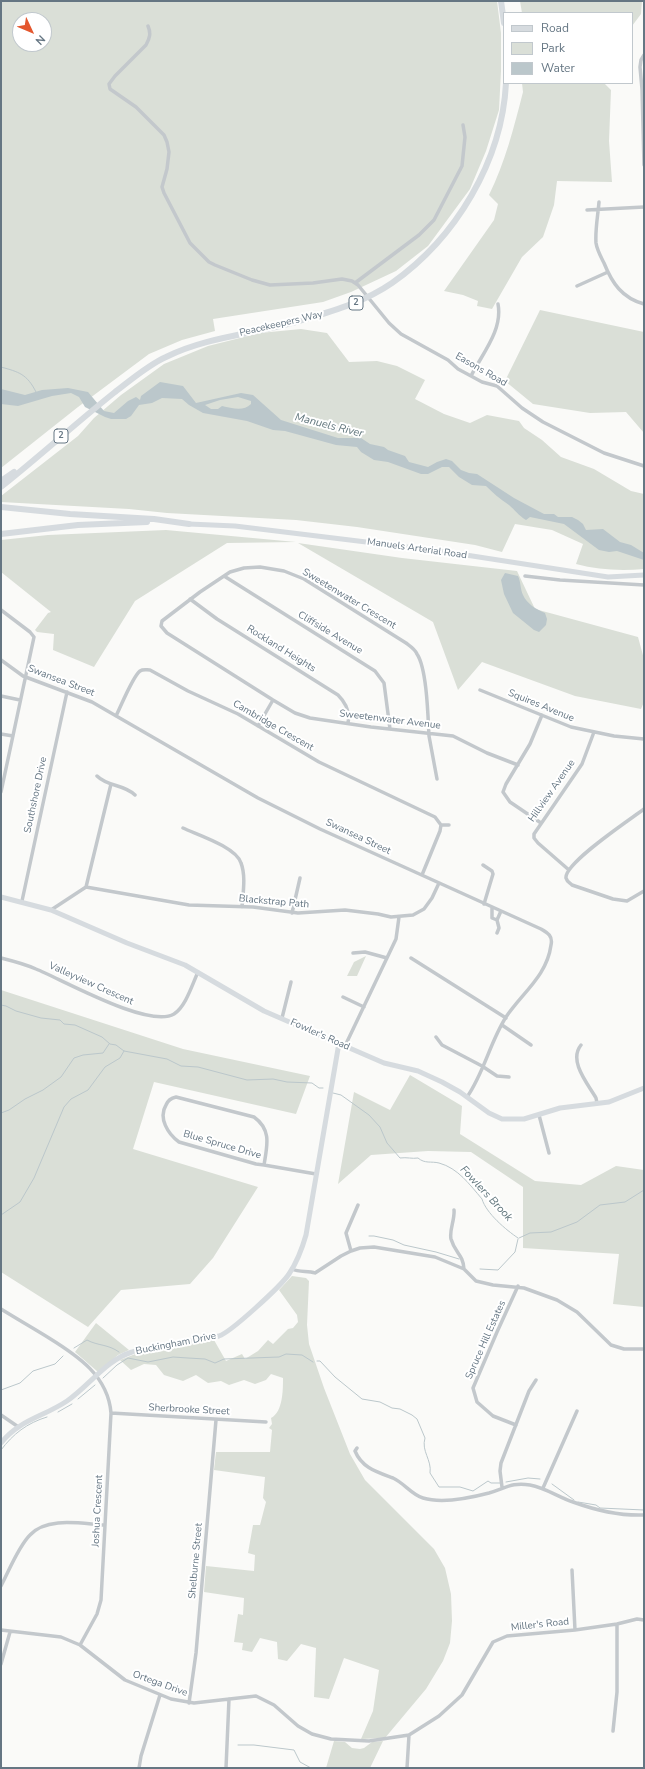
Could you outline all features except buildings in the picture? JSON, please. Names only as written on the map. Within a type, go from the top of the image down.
[{"type":"highway","points":[[501,1],[503,15]]},
{"type":"highway","name":"Peacekeepers Way","points":[[1,487],[100,404],[165,357],[205,341],[304,320],[357,303],[391,284],[424,258],[451,227],[474,191],[493,149],[505,106],[506,84]]},
{"type":"highway","name":"Peacekeepers Way","points":[[1,481],[35,458]]},
{"type":"highway","points":[[1,507],[70,514],[154,519],[188,524]]},
{"type":"highway","points":[[1,534],[78,525],[144,522],[188,524]]},
{"type":"street","points":[[148,26],[150,31],[149,39],[146,45],[115,76],[110,84],[110,87],[113,91],[136,107],[164,135],[167,142],[169,159],[162,187],[173,213],[190,243],[209,262],[259,282],[282,285],[342,280],[355,283],[419,235],[434,220],[462,166],[465,137],[463,125]]},
{"type":"street","points":[[642,166],[642,86],[640,67],[641,60],[644,55]]},
{"type":"street","points":[[599,202],[596,244],[608,272],[614,284],[622,293],[644,304]]},
{"type":"street","points":[[587,210],[644,207]]},
{"type":"street","points":[[577,286],[608,272]]},
{"type":"street","name":"Easons Road","points":[[355,283],[389,323],[401,334],[448,360],[458,369],[482,382],[497,386],[522,408],[543,422],[604,453],[644,466]]},
{"type":"street","points":[[471,376],[493,335],[500,315],[498,304]]},
{"type":"street","name":"Manuels Arterial Road","points":[[188,524],[235,526],[409,547],[608,577],[644,575]]},
{"type":"street","name":"Sweetenwater Crescent","points":[[261,693],[162,629],[160,625],[164,619],[190,599],[224,576],[234,570],[249,567],[267,568],[290,573],[304,579],[410,646],[416,652],[421,662],[428,712],[429,733],[437,779]]},
{"type":"street","name":"Cliffside Avenue","points":[[224,576],[375,671],[382,679],[384,684],[390,729]]},
{"type":"street","points":[[525,576],[560,580],[644,585]]},
{"type":"street","points":[[627,577],[644,578]]},
{"type":"street","name":"Rockland Heights","points":[[190,599],[210,614],[338,695],[346,707],[349,718],[348,723]]},
{"type":"street","points":[[1,610],[33,635],[26,677],[1,792]]},
{"type":"street","name":"Swansea Street","points":[[1,660],[26,677],[92,702],[258,798],[320,829],[501,911],[549,935],[552,941],[549,955],[542,973],[506,1018],[467,1097]]},
{"type":"street","name":"Cambridge Crescent","points":[[116,716],[139,671],[150,670],[258,726],[319,762],[429,814],[439,821],[441,825]]},
{"type":"street","name":"Squires Avenue","points":[[480,690],[571,728],[619,737],[644,739]]},
{"type":"street","name":"Southshore Drive","points":[[22,901],[67,692]]},
{"type":"street","name":"Sweetenwater Avenue","points":[[261,693],[305,717],[457,737],[491,754],[518,765]]},
{"type":"street","points":[[1,696],[20,700]]},
{"type":"street","points":[[258,726],[273,700]]},
{"type":"street","points":[[541,823],[510,802],[504,794],[505,786],[530,744],[542,715]]},
{"type":"street","name":"Hillview Avenue","points":[[569,870],[535,839],[534,832],[582,764],[594,732]]},
{"type":"street","points":[[1,734],[13,736]]},
{"type":"street","points":[[97,776],[111,784],[126,788],[135,795]]},
{"type":"street","points":[[51,910],[86,888],[111,784]]},
{"type":"street","points":[[644,809],[592,847],[569,870],[566,879],[568,882],[613,899],[627,901],[644,891]]},
{"type":"street","points":[[422,875],[441,825],[448,825]]},
{"type":"street","points":[[183,828],[227,849],[238,858],[243,872],[242,907]]},
{"type":"street","points":[[483,865],[492,871],[493,874],[484,904]]},
{"type":"street","points":[[292,913],[300,878]]},
{"type":"street","name":"Blackstrap Path","points":[[86,888],[189,906],[242,907],[292,913],[318,913],[345,910],[399,917],[413,915],[424,909],[432,898],[439,883]]},
{"type":"street","name":"Fowler's Road","points":[[1,897],[22,901],[51,910],[127,943],[185,965],[264,1011],[384,1063],[418,1071],[451,1086],[489,1113],[502,1119],[520,1120],[560,1108],[614,1101],[644,1088]]},
{"type":"street","points":[[492,907],[492,918],[497,920]]},
{"type":"street","points":[[497,933],[499,928],[497,920],[501,911]]},
{"type":"street","points":[[345,1046],[397,935],[399,917]]},
{"type":"street","points":[[353,953],[365,952],[387,958]]},
{"type":"street","name":"Valleyview Crescent","points":[[1,958],[36,969],[125,1009],[157,1018],[169,1016],[179,1009],[198,972]]},
{"type":"street","points":[[411,958],[506,1018]]},
{"type":"street","points":[[282,1018],[291,982]]},
{"type":"street","points":[[343,997],[364,1007]]},
{"type":"street","points":[[502,1025],[531,1045]]},
{"type":"street","points":[[436,1037],[442,1045],[482,1066],[497,1076],[509,1077]]},
{"type":"street","name":"Buckingham Drive","points":[[1,1443],[17,1426],[60,1406],[115,1360],[132,1352],[221,1336],[286,1278],[301,1252],[306,1235],[339,1043]]},
{"type":"street","points":[[581,1046],[577,1052],[576,1061],[596,1098],[597,1103]]},
{"type":"street","name":"Blue Spruce Drive","points":[[264,1166],[267,1134],[264,1125],[258,1119],[246,1113],[176,1097],[169,1100],[162,1113],[168,1130],[175,1139],[183,1144],[264,1166],[316,1174]]},
{"type":"street","points":[[539,1115],[549,1153]]},
{"type":"street","points":[[351,1250],[346,1233],[358,1205]]},
{"type":"street","points":[[454,1210],[451,1237],[454,1247],[463,1259],[464,1269]]},
{"type":"street","points":[[292,1269],[299,1272],[315,1273],[351,1250],[374,1247],[436,1257],[464,1269],[476,1281],[493,1285],[518,1286],[542,1293],[572,1308],[613,1346],[624,1349],[644,1349]]},
{"type":"street","name":"Spruce Hill Estates","points":[[516,1425],[493,1416],[486,1410],[477,1402],[473,1388],[496,1332],[518,1286]]},
{"type":"street","name":"Joshua Crescent","points":[[1,1309],[77,1356],[97,1376],[109,1398],[111,1414],[100,1605],[97,1614],[80,1645]]},
{"type":"street","points":[[502,1487],[500,1466],[529,1391],[536,1380]]},
{"type":"street","points":[[543,1488],[577,1411]]},
{"type":"street","name":"Sherbrooke Street","points":[[111,1414],[266,1422]]},
{"type":"street","points":[[1,1415],[17,1426]]},
{"type":"street","name":"Shelburne Street","points":[[189,1703],[196,1653],[216,1420]]},
{"type":"street","points":[[357,1448],[355,1451],[358,1460],[367,1468],[396,1480],[421,1498],[432,1500],[449,1500],[491,1493],[502,1487],[522,1484],[543,1488],[572,1502],[595,1509],[625,1515],[644,1516]]},
{"type":"street","points":[[1,1586],[27,1538],[35,1530],[60,1523],[105,1525]]},
{"type":"street","points":[[572,1570],[575,1630]]},
{"type":"street","name":"Miller's Road","points":[[409,1735],[439,1716],[462,1696],[494,1642],[507,1636],[575,1630],[617,1624],[637,1619],[644,1620]]},
{"type":"street","points":[[613,1731],[617,1692],[617,1624]]},
{"type":"street","name":"Ortega Drive","points":[[1,1630],[61,1637],[80,1645],[105,1666],[125,1680],[160,1695],[189,1703],[251,1696],[265,1699],[301,1728],[323,1738],[368,1741],[409,1735]]},
{"type":"street","points":[[1,1664],[10,1632]]},
{"type":"street","points":[[139,1768],[141,1756],[160,1695]]},
{"type":"street","points":[[226,1768],[228,1699]]},
{"type":"street","points":[[407,1768],[409,1735]]},
{"type":"green space","points":[[1,1],[497,1],[501,33],[499,110],[486,151],[470,189],[428,246],[396,271],[351,292],[323,302],[213,319],[215,331],[182,340],[149,354],[78,407],[1,468]]},
{"type":"green space","points":[[520,1],[642,1],[641,14],[633,25],[633,12],[522,12]]},
{"type":"green space","points":[[522,84],[605,84],[611,90],[609,141],[612,182],[557,181],[554,205],[543,237],[522,257],[492,309],[477,306],[478,301],[463,295],[444,291],[494,220],[498,204],[489,195],[500,170],[513,132],[523,92]]},
{"type":"green space","points":[[540,310],[644,332],[644,433],[626,412],[590,413],[533,404],[505,381]]},
{"type":"green space","points":[[301,329],[327,333],[349,362],[377,361],[397,366],[425,380],[415,399],[444,414],[470,423],[487,415],[519,421],[524,428],[542,440],[561,457],[594,469],[631,491],[644,494],[644,569],[610,570],[576,564],[583,544],[552,530],[515,524],[502,552],[475,545],[357,527],[296,520],[1,502],[1,496],[78,436],[94,418],[121,395],[164,364],[208,346],[260,333]]},
{"type":"green space","points":[[166,530],[296,542],[227,543],[135,601],[94,667],[53,650],[54,634],[37,632],[35,630],[48,613],[51,612],[1,572],[1,540],[48,535]]},
{"type":"green space","points":[[298,543],[402,558],[517,571],[535,609],[638,637],[644,659],[644,702],[641,709],[575,696],[482,662],[458,690],[433,622]]},
{"type":"green space","points":[[366,956],[357,976],[347,976],[354,962]]},
{"type":"green space","points":[[1,990],[183,1049],[310,1076],[296,1114],[154,1082],[133,1149],[258,1187],[213,1258],[190,1284],[121,1290],[88,1327],[1,1272]]},
{"type":"green space","points":[[410,1075],[462,1106],[460,1134],[535,1181],[581,1185],[616,1166],[644,1170],[644,1307],[613,1304],[619,1254],[523,1248],[523,1187],[471,1152],[428,1151],[371,1155],[338,1184],[354,1092],[390,1110]]},
{"type":"green space","points":[[292,1276],[306,1278],[309,1281],[307,1325],[309,1344],[324,1388],[350,1454],[365,1480],[434,1549],[445,1568],[451,1594],[452,1621],[450,1643],[443,1661],[426,1689],[385,1738],[361,1739],[373,1711],[379,1670],[344,1658],[329,1699],[314,1697],[316,1648],[301,1644],[287,1661],[278,1659],[277,1642],[260,1638],[252,1652],[242,1650],[243,1643],[234,1642],[238,1614],[243,1615],[244,1598],[204,1592],[206,1566],[254,1571],[255,1555],[248,1553],[253,1525],[260,1525],[266,1502],[263,1498],[265,1477],[214,1470],[216,1452],[270,1452],[272,1430],[269,1428],[272,1424],[271,1418],[278,1411],[282,1400],[283,1378],[271,1374],[266,1380],[255,1384],[244,1380],[229,1385],[221,1381],[208,1383],[196,1375],[183,1381],[164,1375],[156,1365],[144,1364],[131,1370],[120,1360],[143,1351],[214,1340],[226,1361],[242,1354],[245,1359],[258,1351],[268,1340],[273,1344],[288,1329],[293,1328],[298,1322],[297,1315],[279,1290]]},
{"type":"green space","points":[[96,1323],[129,1350],[118,1355],[98,1372],[75,1352]]},
{"type":"green space","points":[[334,1741],[345,1742],[352,1748],[360,1749],[372,1742],[383,1741],[370,1768],[326,1768]]},
{"type":"water","points":[[160,382],[183,386],[196,403],[241,393],[253,395],[281,420],[338,438],[361,438],[370,444],[384,447],[405,456],[409,462],[428,467],[446,459],[452,461],[461,470],[477,474],[514,498],[544,514],[554,514],[558,517],[572,517],[583,524],[586,530],[603,529],[620,542],[631,545],[644,553],[644,560],[617,551],[609,552],[599,550],[564,524],[530,517],[526,520],[486,486],[472,485],[459,477],[449,467],[442,467],[428,474],[421,474],[388,462],[374,460],[361,452],[357,447],[336,445],[285,431],[273,430],[247,421],[203,413],[182,399],[162,398],[152,403],[139,405],[131,416],[126,419],[111,419],[105,417],[85,407],[79,397],[71,393],[52,396],[18,406],[1,404],[1,389],[25,395],[42,390],[68,388],[88,392],[104,411],[114,413],[128,401],[136,397],[140,400],[141,396]],"holes":[[[238,397],[251,401],[251,404],[241,409],[222,406],[218,409],[211,409],[205,405],[220,400]]]},
{"type":"water","points":[[505,573],[518,576],[522,593],[527,601],[538,610],[545,613],[547,619],[546,625],[539,632],[534,630],[513,613],[504,594],[501,580]]},
{"type":"waterway","points":[[1,367],[13,370],[26,377],[36,392]]},
{"type":"waterway","name":"Fowlers Brook","points":[[1,1005],[41,1018],[60,1020],[64,1024],[75,1025],[102,1037],[110,1044],[116,1045],[124,1051],[167,1059],[181,1066],[198,1067],[247,1080],[273,1079],[287,1082],[312,1083],[319,1088],[323,1088]]},
{"type":"waterway","points":[[1,1113],[9,1110],[25,1099],[43,1090],[61,1077],[74,1058],[83,1055],[103,1053],[109,1044]]},
{"type":"waterway","points":[[1,1215],[20,1202],[34,1178],[64,1107],[71,1099],[88,1090],[105,1067],[120,1058],[124,1051]]},
{"type":"waterway","name":"Fowlers Brook","points":[[333,1093],[341,1095],[369,1115],[380,1127],[387,1143],[400,1158],[418,1158],[426,1162],[439,1163],[446,1165],[458,1173],[482,1199],[488,1210],[502,1226],[518,1238]]},
{"type":"waterway","name":"Fowlers Brook","points":[[519,1238],[530,1233],[551,1232],[577,1222],[600,1205],[625,1202],[644,1190]]},
{"type":"waterway","points":[[369,1236],[393,1240],[404,1245],[459,1259]]},
{"type":"waterway","points":[[480,1269],[498,1270],[515,1252],[518,1239]]},
{"type":"waterway","points":[[74,1348],[87,1340],[115,1349],[119,1352]]},
{"type":"waterway","points":[[103,1378],[117,1365],[128,1358],[148,1362],[173,1357],[205,1359],[215,1363],[224,1359],[279,1357],[286,1354],[302,1355],[313,1362]]},
{"type":"waterway","points":[[1,1390],[20,1383],[33,1371],[55,1364],[63,1356]]},
{"type":"waterway","points":[[317,1361],[320,1361],[335,1377],[362,1399],[380,1402],[392,1408],[400,1409],[417,1419],[425,1438],[424,1447],[430,1464],[430,1473],[439,1487],[460,1487],[473,1491],[488,1481],[491,1483],[500,1483]]},
{"type":"waterway","points":[[78,1399],[95,1385]]},
{"type":"waterway","points":[[58,1412],[72,1404]]},
{"type":"waterway","points":[[1,1450],[10,1439],[21,1430],[33,1422],[47,1417]]},
{"type":"waterway","points":[[506,1482],[528,1478],[540,1479]]},
{"type":"waterway","points":[[552,1484],[574,1500]]},
{"type":"waterway","points":[[578,1502],[596,1505],[600,1508],[644,1510]]},
{"type":"waterway","points":[[238,1745],[254,1745],[294,1750],[300,1762],[311,1768]]},
{"type":"water label","name":"Manuels River","points":[[329,426]]}]
